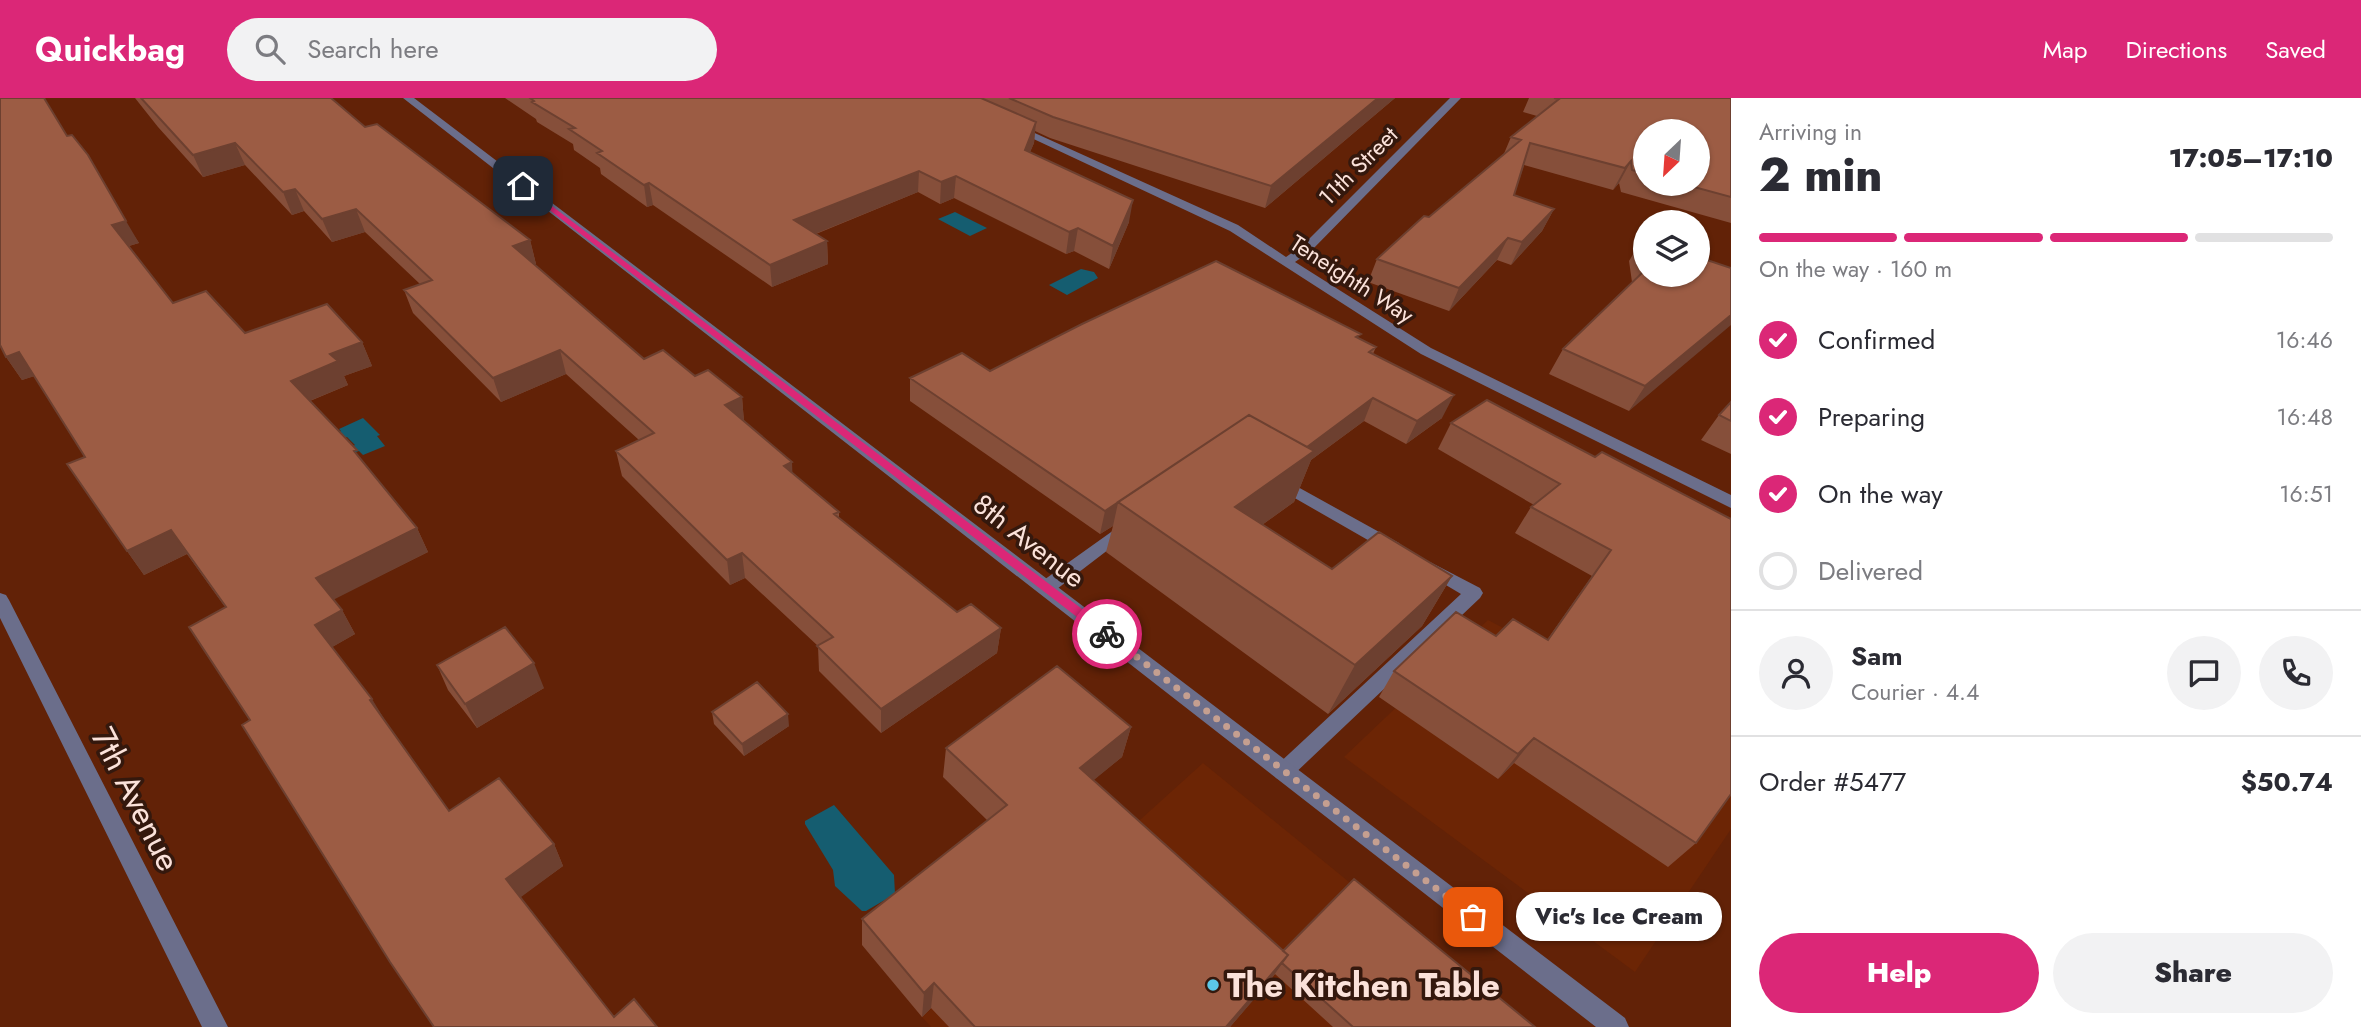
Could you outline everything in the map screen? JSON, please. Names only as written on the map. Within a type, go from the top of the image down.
[{"type":"street","name":"8th Avenue","points":[[408,98],[1616,1027]]},
{"type":"street","name":"11th Street","points":[[1288,261],[1307,248],[1456,98]]},
{"type":"street","name":"Teneighth Way","points":[[997,120],[1234,228],[1426,351],[1731,502]]},
{"type":"street","points":[[1256,469],[1474,593],[1283,772]]},
{"type":"street","points":[[1047,587],[1100,545],[1144,515]]},
{"type":"street","name":"7th Avenue","points":[[0,600],[215,1027]]},
{"type":"shaded area","points":[[1488,620],[1731,748],[1731,829],[1635,972],[1344,757]]},
{"type":"shaded area","points":[[1203,763],[1527,1027],[931,1027],[922,1017]]},
{"type":"water","points":[[955,212],[987,228],[970,236],[938,219]]},
{"type":"water","points":[[1081,269],[1094,272],[1098,278],[1067,295],[1049,285]]},
{"type":"water","points":[[363,418],[380,435],[377,436],[385,446],[363,455],[359,451],[353,453],[349,448],[355,445],[347,437],[342,439],[337,433],[341,431],[339,429]]},
{"type":"water","points":[[834,805],[894,875],[895,894],[866,911],[862,911],[835,886],[833,870],[805,824],[805,821]]},
{"type":"building","points":[[0,98],[44,98],[67,136],[72,135],[88,155],[126,221],[112,225],[173,303],[206,291],[245,333],[327,304],[362,342],[330,354],[338,361],[291,381],[357,450],[354,451],[417,528],[316,578],[342,610],[315,625],[372,699],[370,700],[449,811],[499,778],[554,844],[506,879],[614,1017],[634,999],[657,1027],[434,1027],[390,962],[242,725],[250,720],[189,627],[226,607],[171,530],[127,551],[67,464],[85,457],[19,352],[6,357],[0,345]]},
{"type":"building","points":[[141,98],[331,98],[365,127],[377,124],[530,240],[513,246],[644,359],[663,350],[695,376],[708,370],[742,397],[725,405],[792,462],[784,466],[839,512],[834,514],[957,612],[971,604],[1001,628],[881,709],[817,646],[833,637],[742,553],[727,560],[616,451],[654,433],[560,350],[493,378],[404,290],[432,280],[356,209],[322,219],[295,189],[283,192],[235,143],[193,155]]},
{"type":"building","points":[[530,98],[981,98],[1036,122],[1025,150],[1133,200],[1113,246],[1078,228],[1069,232],[956,176],[941,182],[919,171],[794,220],[827,241],[770,265],[649,183],[644,185],[597,153],[602,151],[569,129],[575,128],[532,102],[534,101]]},
{"type":"building","points":[[1009,98],[1378,98],[1271,186],[1053,117]]},
{"type":"building","points":[[1554,98],[1731,98],[1731,197],[1710,191],[1710,119],[1633,119],[1633,170],[1631,161],[1625,168],[1530,143],[1514,195],[1554,209],[1522,242],[1508,238],[1459,288],[1377,259],[1424,216],[1429,217],[1521,140],[1511,137],[1559,99]]},
{"type":"building","points":[[1216,261],[1361,334],[1356,337],[1376,347],[1369,352],[1454,395],[1417,421],[1373,398],[1307,447],[1249,415],[1105,511],[910,378],[962,353],[990,371]]},
{"type":"building","points":[[1710,261],[1731,268],[1731,315],[1645,386],[1563,349],[1633,282],[1633,287],[1710,287]]},
{"type":"building","points":[[1487,400],[1595,457],[1602,452],[1731,519],[1731,794],[1696,843],[1534,738],[1518,754],[1394,671],[1456,612],[1496,636],[1513,619],[1548,640],[1611,550],[1531,507],[1560,484],[1451,423]]},
{"type":"building","points":[[1731,402],[1731,421],[1719,415]]},
{"type":"building","points":[[1249,415],[1314,451],[1235,507],[1332,569],[1379,532],[1452,576],[1355,665],[1118,502]]},
{"type":"building","points":[[505,627],[534,663],[465,704],[437,665]]},
{"type":"building","points":[[1057,666],[1131,727],[1080,768],[1288,955],[1226,1027],[975,1027],[934,983],[924,993],[862,919],[1007,805],[946,748]]},
{"type":"building","points":[[757,682],[788,714],[742,744],[712,712]]},
{"type":"building","points":[[1354,879],[1535,1027],[1353,1027],[1282,963],[1288,955],[1283,951]]},
{"type":"way so far","points":[[1107,634],[1473,917]]},
{"type":"place","name":"Vic's Ice Cream","points":[[1473,917]]},
{"type":"place","name":"The Kitchen Table","points":[[1213,985]]},
{"type":"route","points":[[523,186],[1107,634]]}]
